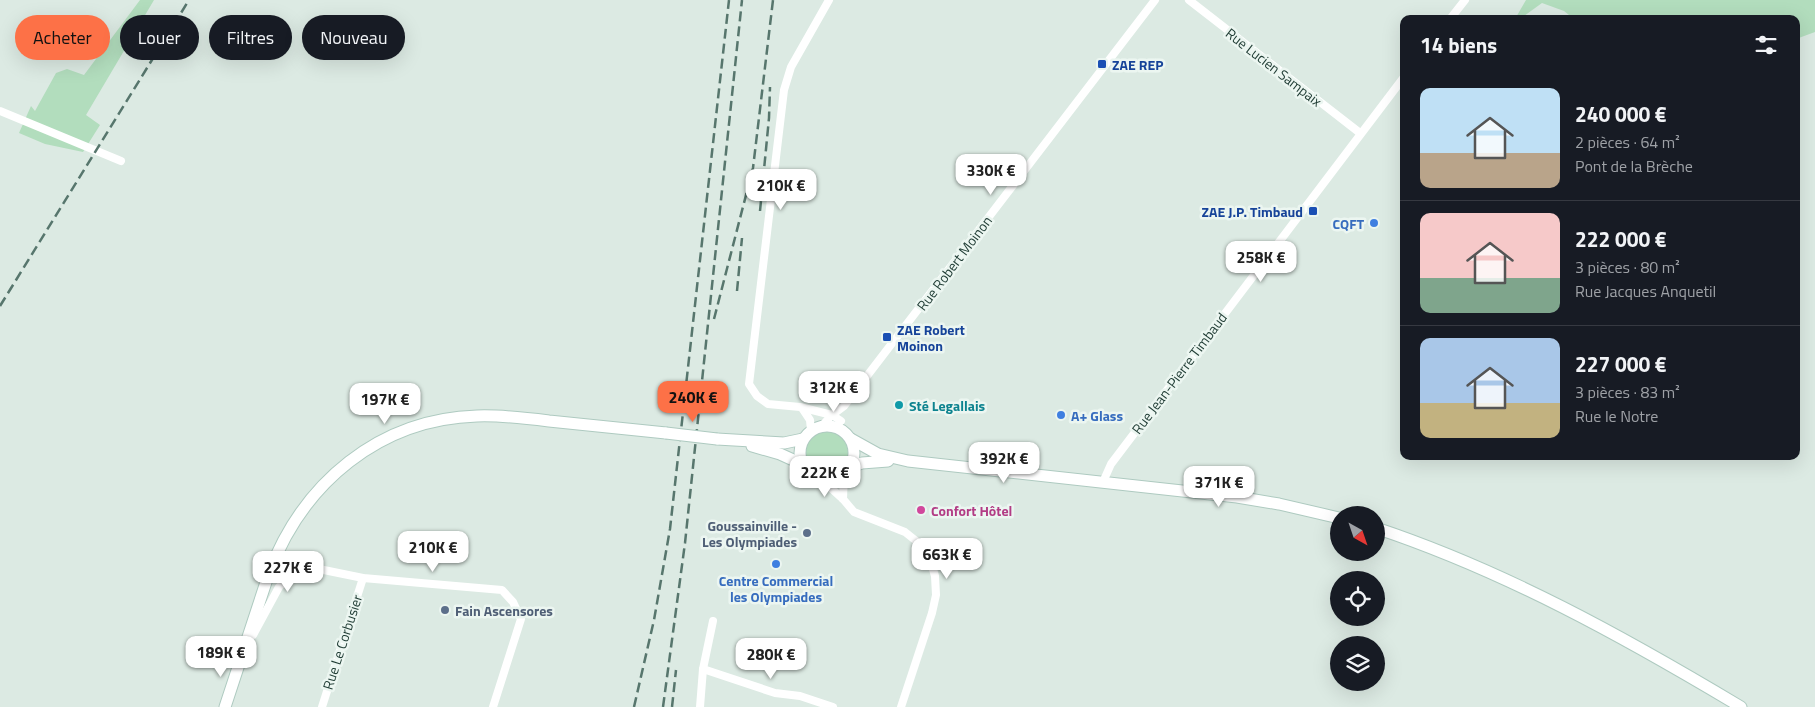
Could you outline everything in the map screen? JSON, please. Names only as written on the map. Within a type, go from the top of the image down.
[{"type":"main road","points":[[225,707],[277,552],[313,494],[357,456],[383,440],[429,423],[477,416],[532,419],[716,439],[784,443],[830,426],[845,430],[878,454],[908,461],[1246,498],[1330,516]]},
{"type":"main road","points":[[845,430],[854,451],[848,471]]},
{"type":"main road","points":[[812,432],[800,451],[802,464],[810,475],[822,480],[832,480],[869,462],[908,461]]},
{"type":"main road","points":[[731,440],[769,450],[802,464]]},
{"type":"main road","points":[[1385,531],[1433,548],[1535,593],[1634,645],[1741,707]]},
{"type":"street","points":[[829,0],[791,67],[785,84],[749,384],[757,396],[768,404],[800,407],[832,415],[845,430]]},
{"type":"street","name":"Rue Robert Moinon","points":[[812,432],[844,406],[1155,0]]},
{"type":"street","name":"Rue Lucien Sampaix","points":[[1189,0],[1360,133]]},
{"type":"street","points":[[1453,15],[1466,0]]},
{"type":"street","name":"Rue Jean-Pierre Timbaud","points":[[1103,482],[1111,464],[1400,82]]},
{"type":"street","points":[[0,111],[121,161]]},
{"type":"street","name":"Rue Robert Moinon","points":[[844,406],[845,430]]},
{"type":"street","points":[[800,407],[806,411],[812,432]]},
{"type":"street","points":[[843,499],[848,471]]},
{"type":"street","points":[[822,480],[854,512],[905,532],[920,544],[930,559],[935,576],[936,595],[932,613],[901,707]]},
{"type":"street","points":[[242,656],[279,587],[292,574],[314,568],[363,578],[502,590],[513,602],[521,619],[493,707]]},
{"type":"street","name":"Rue Le Corbusier","points":[[322,707],[363,578]]},
{"type":"street","points":[[700,707],[703,668],[713,621]]},
{"type":"street","points":[[703,668],[775,693],[800,696],[833,707]]},
{"type":"green space","points":[[140,0],[154,0],[145,15],[129,15]]},
{"type":"green space","points":[[1526,0],[1815,0],[1815,32],[1800,38],[1800,15],[1569,15],[1564,11],[1542,3],[1525,15],[1517,15]]},
{"type":"green space","points":[[120,27],[120,58],[86,115],[100,125],[83,152],[45,144],[19,133],[31,106],[35,111],[56,73],[67,69],[84,75],[95,60],[110,60],[110,40]]},
{"type":"green space","points":[[822,429],[830,429],[839,433],[845,439],[849,452],[845,465],[839,471],[830,475],[822,475],[813,471],[807,465],[803,456],[803,448],[807,439],[813,433]]},
{"type":"railway","points":[[0,306],[189,0]]},
{"type":"railway","points":[[634,707],[654,620],[670,529],[729,0]]},
{"type":"railway","points":[[663,707],[685,543],[742,0]]},
{"type":"railway","points":[[714,319],[753,168],[773,0]]},
{"type":"railway","points":[[760,211],[770,87]]},
{"type":"railway","points":[[737,291],[742,238]]},
{"type":"railway","points":[[672,707],[676,670]]},
{"type":"place","name":"ZAE REP","points":[[1102,64]]},
{"type":"place","name":"ZAE J.P. Timbaud","points":[[1313,211]]},
{"type":"place","name":"CQFT","points":[[1374,223]]},
{"type":"place","name":"ZAE Robert Moinon","points":[[887,337]]},
{"type":"place","name":"Sté Legallais","points":[[899,405]]},
{"type":"place","name":"A+ Glass","points":[[1061,415]]},
{"type":"place","name":"Confort Hôtel","points":[[921,510]]},
{"type":"place","name":"Goussainville - Les Olympiades","points":[[807,533]]},
{"type":"place","name":"Centre Commercial les Olympiades","points":[[776,564]]},
{"type":"place","name":"Fain Ascensores","points":[[445,610]]}]
